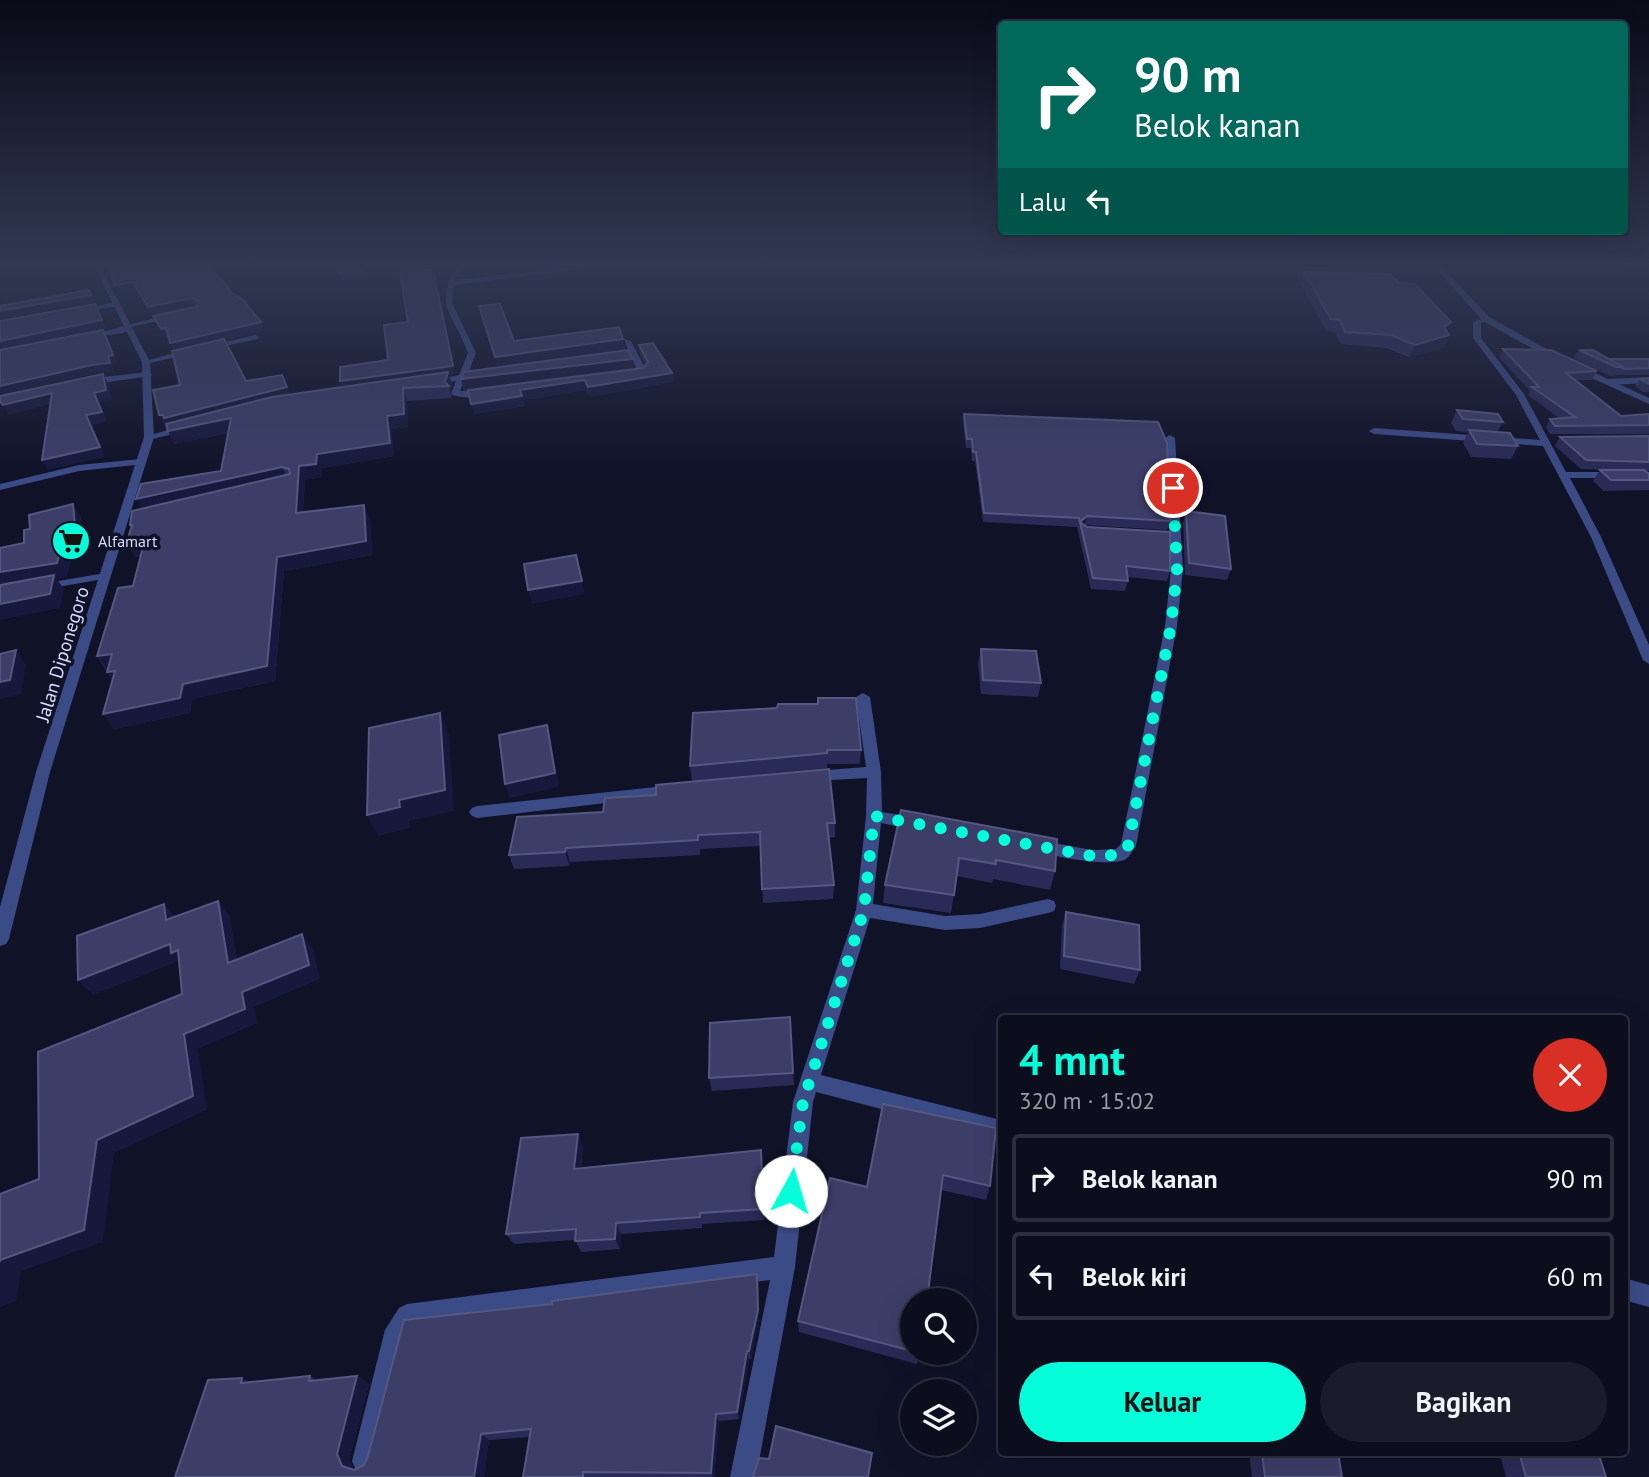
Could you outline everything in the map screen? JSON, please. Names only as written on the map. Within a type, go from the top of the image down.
[{"type":"street","points":[[77,339],[94,335]]},
{"type":"street","name":"Jalan Diponegoro","points":[[0,939],[43,772],[105,576],[129,521],[149,437],[147,368],[132,335]]},
{"type":"street","points":[[463,335],[472,354],[455,394],[492,393]]},
{"type":"street","points":[[1476,335],[1515,386],[1596,537],[1649,660]]},
{"type":"street","points":[[1513,335],[1649,401]]},
{"type":"street","points":[[74,384],[147,368],[255,337]]},
{"type":"street","points":[[624,377],[643,373],[626,341]]},
{"type":"street","points":[[608,358],[634,354]]},
{"type":"street","points":[[423,383],[489,373]]},
{"type":"street","points":[[1608,382],[1649,380]]},
{"type":"street","points":[[149,437],[200,424]]},
{"type":"street","points":[[1374,431],[1545,442],[1557,440]]},
{"type":"street","points":[[1024,843],[1105,857],[1120,855],[1128,846],[1171,626],[1177,569],[1169,537],[1170,439]]},
{"type":"street","points":[[0,487],[79,468],[141,462]]},
{"type":"street","points":[[1563,475],[1649,475]]},
{"type":"street","points":[[26,590],[105,576]]},
{"type":"street","points":[[743,1477],[784,1267],[796,1141],[803,1102],[864,910],[874,816],[874,772],[863,697]]},
{"type":"street","points":[[799,778],[874,772]]},
{"type":"street","points":[[477,812],[690,788]]},
{"type":"street","points":[[874,816],[929,826]]},
{"type":"street","points":[[864,910],[945,923],[979,921],[1048,906]]},
{"type":"street","points":[[810,1081],[998,1129]]},
{"type":"street","points":[[365,1461],[397,1330],[407,1316],[784,1267]]},
{"type":"street","points":[[1628,1290],[1649,1296]]},
{"type":"building","points":[[0,335],[29,335],[0,341]]},
{"type":"building","points":[[78,335],[105,335],[113,355],[108,356],[110,363],[0,386],[0,350]]},
{"type":"building","points":[[168,335],[205,335],[170,343]]},
{"type":"building","points":[[385,335],[447,335],[453,366],[340,381],[340,367],[388,360]]},
{"type":"building","points":[[488,335],[512,335],[514,341],[560,335],[622,335],[623,339],[495,357]]},
{"type":"building","points":[[1390,335],[1449,335],[1415,345]]},
{"type":"building","points":[[224,339],[246,381],[282,375],[287,387],[164,418],[159,415],[153,390],[180,385],[172,351]]},
{"type":"building","points":[[653,343],[672,373],[588,387],[585,380],[520,390],[522,396],[471,404],[468,390],[643,368],[648,362],[639,345]]},
{"type":"building","points":[[1503,349],[1551,350],[1597,371],[1566,373],[1621,416],[1649,414],[1649,425],[1555,426],[1550,419],[1575,417],[1532,387],[1539,387]]},
{"type":"building","points":[[628,350],[633,359],[461,379],[464,372]]},
{"type":"building","points":[[1579,350],[1593,350],[1623,367],[1616,367]]},
{"type":"building","points":[[1609,359],[1649,359],[1649,368],[1624,369]]},
{"type":"building","points":[[448,372],[445,382],[449,386],[403,388],[404,414],[387,416],[390,443],[317,454],[316,464],[299,466],[296,513],[364,505],[366,541],[277,557],[267,666],[183,684],[180,698],[103,714],[115,671],[107,672],[112,654],[97,656],[118,588],[133,586],[145,539],[127,542],[132,525],[132,511],[290,474],[289,469],[282,467],[136,499],[141,484],[221,471],[231,418],[168,431],[166,424],[272,397]]},
{"type":"building","points":[[103,374],[106,390],[94,393],[102,412],[86,415],[100,447],[42,460],[52,393],[3,405],[0,402],[0,396]]},
{"type":"building","points":[[1457,410],[1498,414],[1503,422],[1463,419]]},
{"type":"building","points":[[964,414],[1158,422],[1167,443],[1166,473],[1170,521],[1087,516],[1080,522],[1079,518],[984,513],[976,452],[973,452],[972,439],[967,439]]},
{"type":"building","points":[[1469,430],[1510,433],[1518,446],[1477,444]]},
{"type":"building","points":[[1649,436],[1649,462],[1586,460],[1560,437]]},
{"type":"building","points":[[1600,470],[1644,470],[1649,474],[1649,480],[1611,480]]},
{"type":"building","points":[[73,504],[75,526],[68,527],[68,540],[63,541],[57,563],[0,572],[0,548],[24,543],[24,530],[30,529],[29,515]]},
{"type":"building","points":[[1186,511],[1225,516],[1231,569],[1189,563]]},
{"type":"building","points":[[1080,522],[1087,527],[1170,532],[1170,571],[1126,566],[1128,581],[1093,578]]},
{"type":"building","points":[[576,555],[582,581],[528,590],[524,564]]},
{"type":"building","points":[[54,575],[50,594],[0,604],[0,585]]},
{"type":"building","points":[[981,649],[1036,651],[1041,683],[983,680]]},
{"type":"building","points":[[16,650],[10,680],[0,682],[0,654]]},
{"type":"building","points":[[818,698],[856,698],[861,750],[827,750],[827,753],[690,766],[693,713],[777,708],[778,704],[818,704]]},
{"type":"building","points":[[440,713],[445,790],[399,800],[400,807],[367,815],[369,728]]},
{"type":"building","points":[[547,725],[555,773],[505,784],[499,735]]},
{"type":"building","points":[[829,769],[835,823],[827,823],[834,885],[762,889],[760,832],[698,835],[698,840],[566,848],[565,852],[509,855],[517,817],[603,812],[605,798],[656,795],[656,785]]},
{"type":"building","points":[[901,810],[1057,839],[1055,871],[996,860],[996,864],[959,858],[954,895],[885,885]]},
{"type":"building","points":[[218,901],[228,963],[302,934],[309,965],[242,992],[245,1009],[184,1034],[193,1096],[97,1140],[84,1230],[0,1260],[0,1194],[39,1179],[38,1052],[182,994],[178,950],[171,953],[170,944],[78,980],[77,936],[164,904],[166,920]]},
{"type":"building","points":[[1066,912],[1139,925],[1140,970],[1064,956]]},
{"type":"building","points":[[790,1017],[793,1073],[709,1078],[710,1023]]},
{"type":"building","points":[[883,1104],[996,1128],[990,1186],[943,1175],[929,1288],[900,1288],[900,1348],[798,1321],[830,1178],[867,1187]]},
{"type":"building","points":[[578,1134],[574,1169],[761,1150],[763,1209],[616,1223],[615,1239],[575,1241],[576,1229],[506,1234],[521,1138]]},
{"type":"building","points":[[757,1274],[758,1310],[747,1351],[737,1412],[716,1414],[711,1473],[583,1472],[583,1477],[523,1477],[531,1429],[481,1434],[474,1477],[175,1477],[208,1380],[242,1378],[241,1383],[310,1376],[309,1381],[357,1376],[337,1454],[342,1466],[354,1470],[364,1465],[368,1456],[404,1320],[552,1304],[552,1301]]},
{"type":"building","points":[[776,1426],[872,1453],[868,1477],[753,1477],[759,1458],[769,1459]]},
{"type":"building","points":[[1262,1456],[1339,1456],[1342,1477],[1265,1477]]},
{"type":"building","points":[[1520,1456],[1599,1456],[1606,1477],[1526,1477]]},
{"type":"place","name":"Alfamart","points":[[71,541]]},
{"type":"route","points":[[791,1191],[803,1102],[864,910],[874,816],[1092,856],[1120,855],[1128,846],[1171,626],[1177,569],[1173,488]]}]
